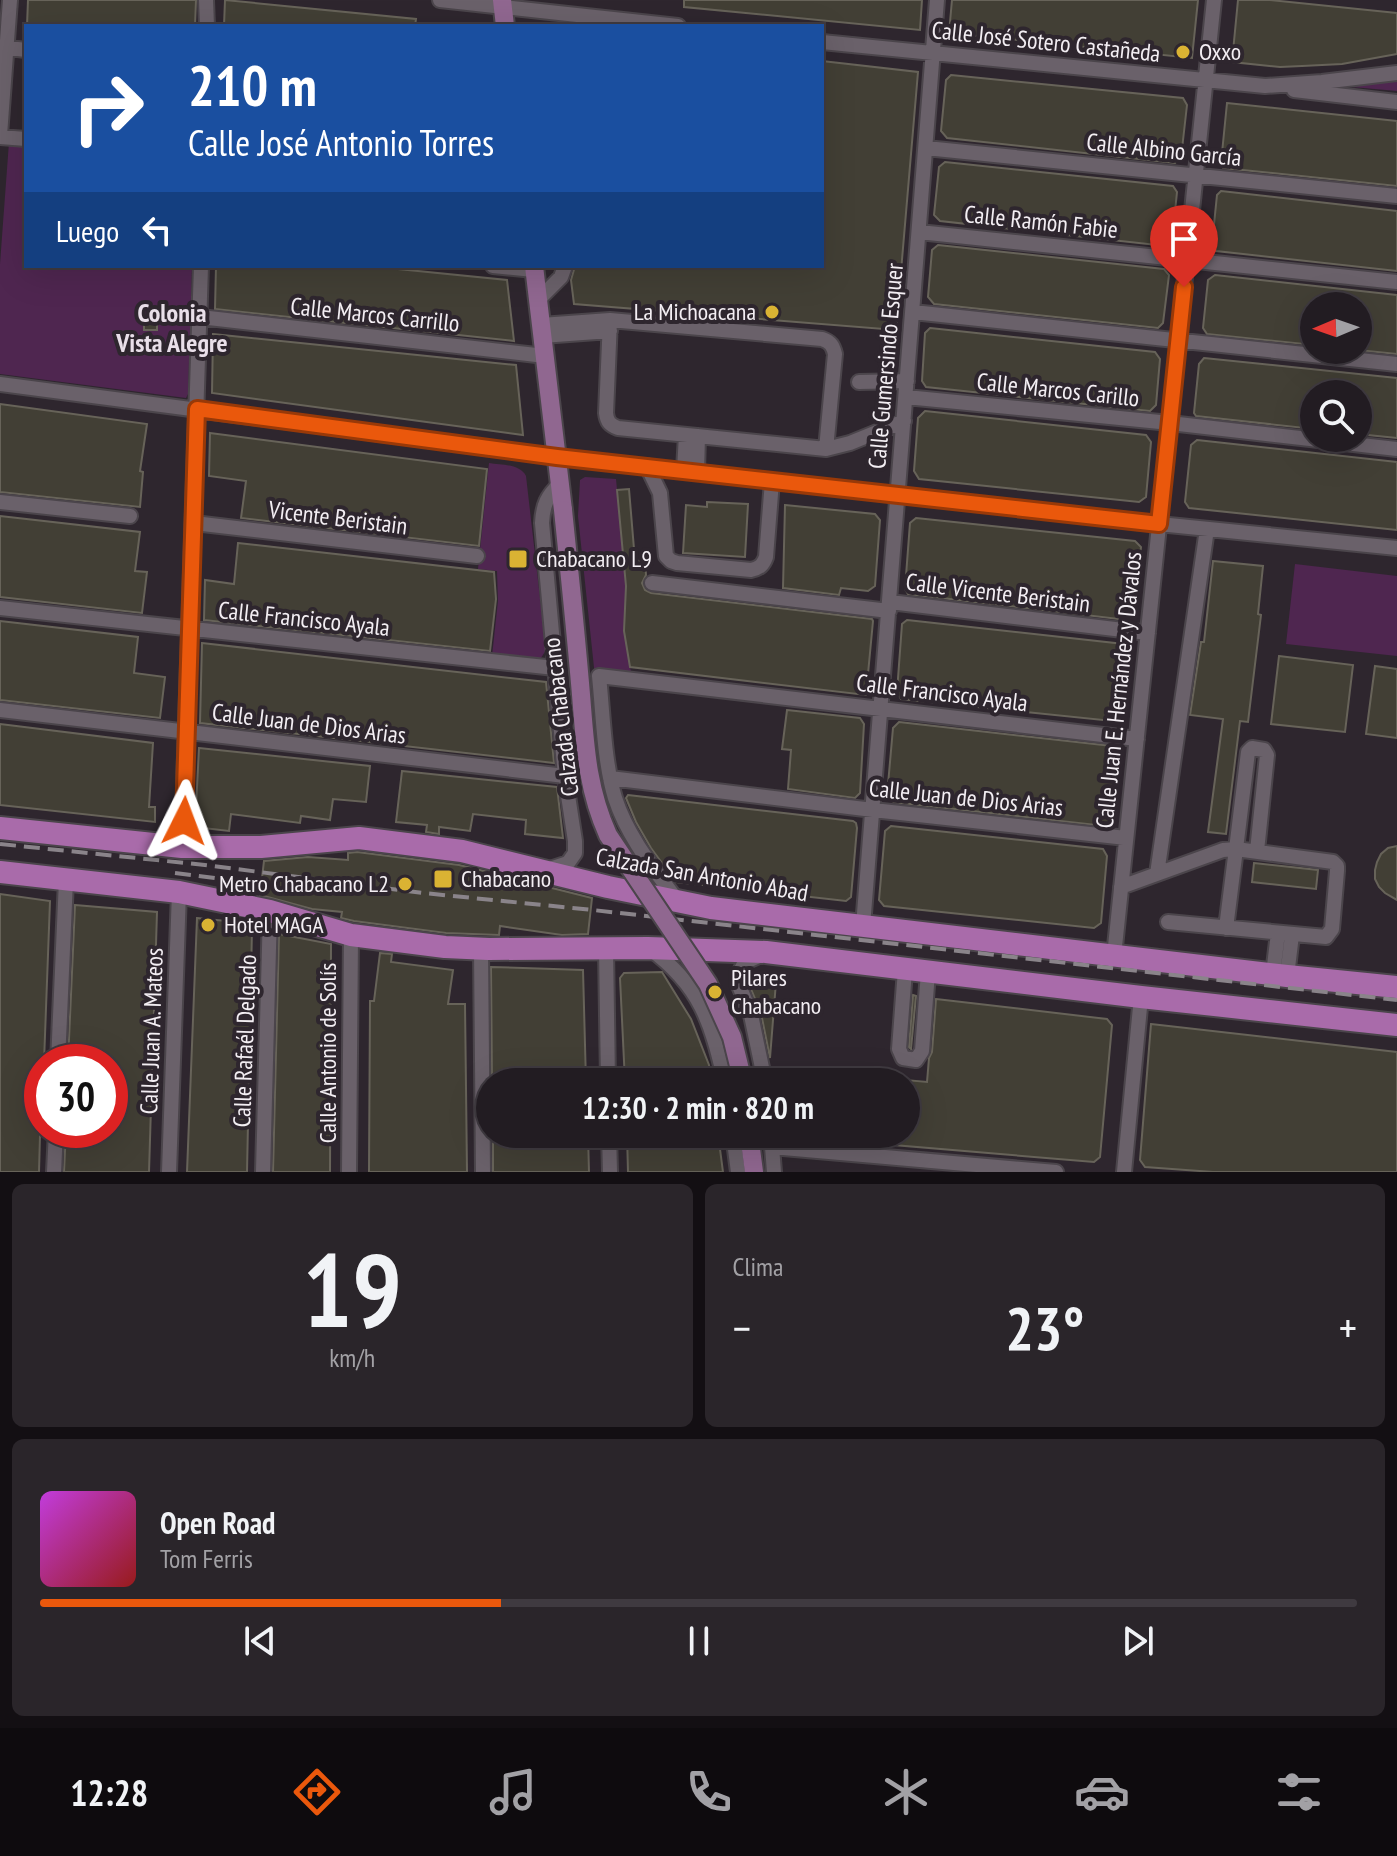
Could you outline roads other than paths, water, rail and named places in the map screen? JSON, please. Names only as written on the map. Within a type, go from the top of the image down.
[{"type":"highway","name":"Calzada San Antonio Abad","points":[[0,828],[182,847],[261,847],[359,838],[462,851],[679,903],[767,916],[1397,987]]},
{"type":"highway","points":[[0,872],[179,892],[270,911],[351,935],[445,947],[766,952],[1397,1025]]},
{"type":"main road","name":"Calzada Chabacano","points":[[534,268],[563,510],[591,789],[608,835],[708,984],[732,1037],[740,1068]]},
{"type":"main road","points":[[751,1148],[754,1172]]},
{"type":"street","points":[[10,0],[3,48],[0,136],[24,139]]},
{"type":"street","points":[[206,0],[207,24]]},
{"type":"street","points":[[440,0],[503,11],[655,24]]},
{"type":"street","name":"Calle Gumersindo Esquer","points":[[863,926],[937,0]]},
{"type":"street","name":"Calle Juan E. Hernández y Dávalos","points":[[1114,956],[1214,0]]},
{"type":"street","name":"Calle José Sotero Castañeda","points":[[824,42],[1397,102]]},
{"type":"street","points":[[3,48],[24,50]]},
{"type":"street","name":"Calle José Sotero Castañeda","points":[[1265,86],[1397,73]]},
{"type":"street","name":"Calle Albino García","points":[[926,148],[1397,196]]},
{"type":"street","name":"Calle Ramón Fabie","points":[[919,232],[1397,282]]},
{"type":"street","points":[[182,847],[201,268]]},
{"type":"street","points":[[538,300],[561,277],[564,268]]},
{"type":"street","points":[[913,312],[1397,364]]},
{"type":"street","name":"Calle Marcos Carrillo","points":[[200,317],[545,356]]},
{"type":"street","points":[[542,330],[610,326],[822,339],[834,347],[835,354],[826,449]]},
{"type":"street","points":[[610,326],[606,413],[607,420],[618,428],[826,449],[850,443],[904,421]]},
{"type":"street","points":[[859,382],[907,381]]},
{"type":"street","points":[[0,384],[557,457],[1397,548]]},
{"type":"street","name":"Calle Marcos Carillo","points":[[906,397],[1397,449]]},
{"type":"street","points":[[691,471],[692,435]]},
{"type":"street","points":[[647,466],[663,506],[666,556],[677,563],[758,569],[766,557],[772,481]]},
{"type":"street","name":"Calzada Chabacano","points":[[543,872],[568,863],[575,853],[542,523],[543,507],[549,494],[560,484]]},
{"type":"street","points":[[0,502],[130,516]]},
{"type":"street","name":"Vicente Beristain","points":[[194,523],[477,556]]},
{"type":"street","points":[[1157,874],[1207,529]]},
{"type":"street","name":"Calle Vicente Beristain","points":[[652,583],[1148,633]]},
{"type":"street","name":"Calle Francisco Ayala","points":[[0,608],[555,668]]},
{"type":"street","name":"Calzada Chabacano","points":[[599,676],[610,778],[624,821],[679,903]]},
{"type":"street","name":"Calle Francisco Ayala","points":[[599,676],[1137,739]]},
{"type":"street","name":"Calle Juan de Dios Arias","points":[[0,710],[565,776]]},
{"type":"street","points":[[1226,928],[1248,752],[1255,747],[1264,750],[1267,755],[1257,851]]},
{"type":"street","name":"Calle Juan de Dios Arias","points":[[610,778],[1126,838]]},
{"type":"street","points":[[1121,887],[1223,850],[1329,860],[1337,866],[1332,929],[1330,934],[1321,938],[1168,922]]},
{"type":"street","points":[[59,1044],[66,880]]},
{"type":"street","name":"Calle Juan A. Mateos","points":[[169,1172],[179,892]]},
{"type":"street","name":"Calle Rafaél Delgado","points":[[263,1172],[270,911]]},
{"type":"street","points":[[1280,975],[1285,934]]},
{"type":"street","name":"Calle Antonio de Solís","points":[[349,1172],[351,935]]},
{"type":"street","points":[[606,948],[608,1068]]},
{"type":"street","points":[[648,948],[679,973],[703,1009],[714,1035],[722,1068]]},
{"type":"street","points":[[481,949],[483,1172]]},
{"type":"street","points":[[762,1068],[751,1015],[738,983],[738,975],[745,962],[766,952]]},
{"type":"street","points":[[905,970],[899,1049],[903,1058],[911,1060],[916,1060],[922,1051],[928,972]]},
{"type":"street","points":[[1124,1172],[1141,997]]},
{"type":"street","points":[[54,1172],[55,1148]]},
{"type":"street","points":[[609,1148],[610,1172]]},
{"type":"street","points":[[735,1148],[738,1172]]},
{"type":"street","points":[[772,1148],[774,1172]]},
{"type":"street","points":[[842,1148],[1056,1172]]},
{"type":"railway","points":[[0,844],[1397,1000]]},
{"type":"railway","points":[[175,873],[246,882]]},
{"type":"place","name":"Oxxo","points":[[1183,52]]},
{"type":"place","name":"La Michoacana","points":[[772,312]]},
{"type":"place","name":"Chabacano L9","points":[[518,559]]},
{"type":"place","name":"Chabacano","points":[[443,879]]},
{"type":"place","name":"Metro Chabacano L2","points":[[405,884]]},
{"type":"place","name":"Hotel MAGA","points":[[208,925]]},
{"type":"place","name":"Pilares Chabacano","points":[[715,992]]},
{"type":"district","name":"Colonia Vista Alegre","points":[[172,328]]}]
